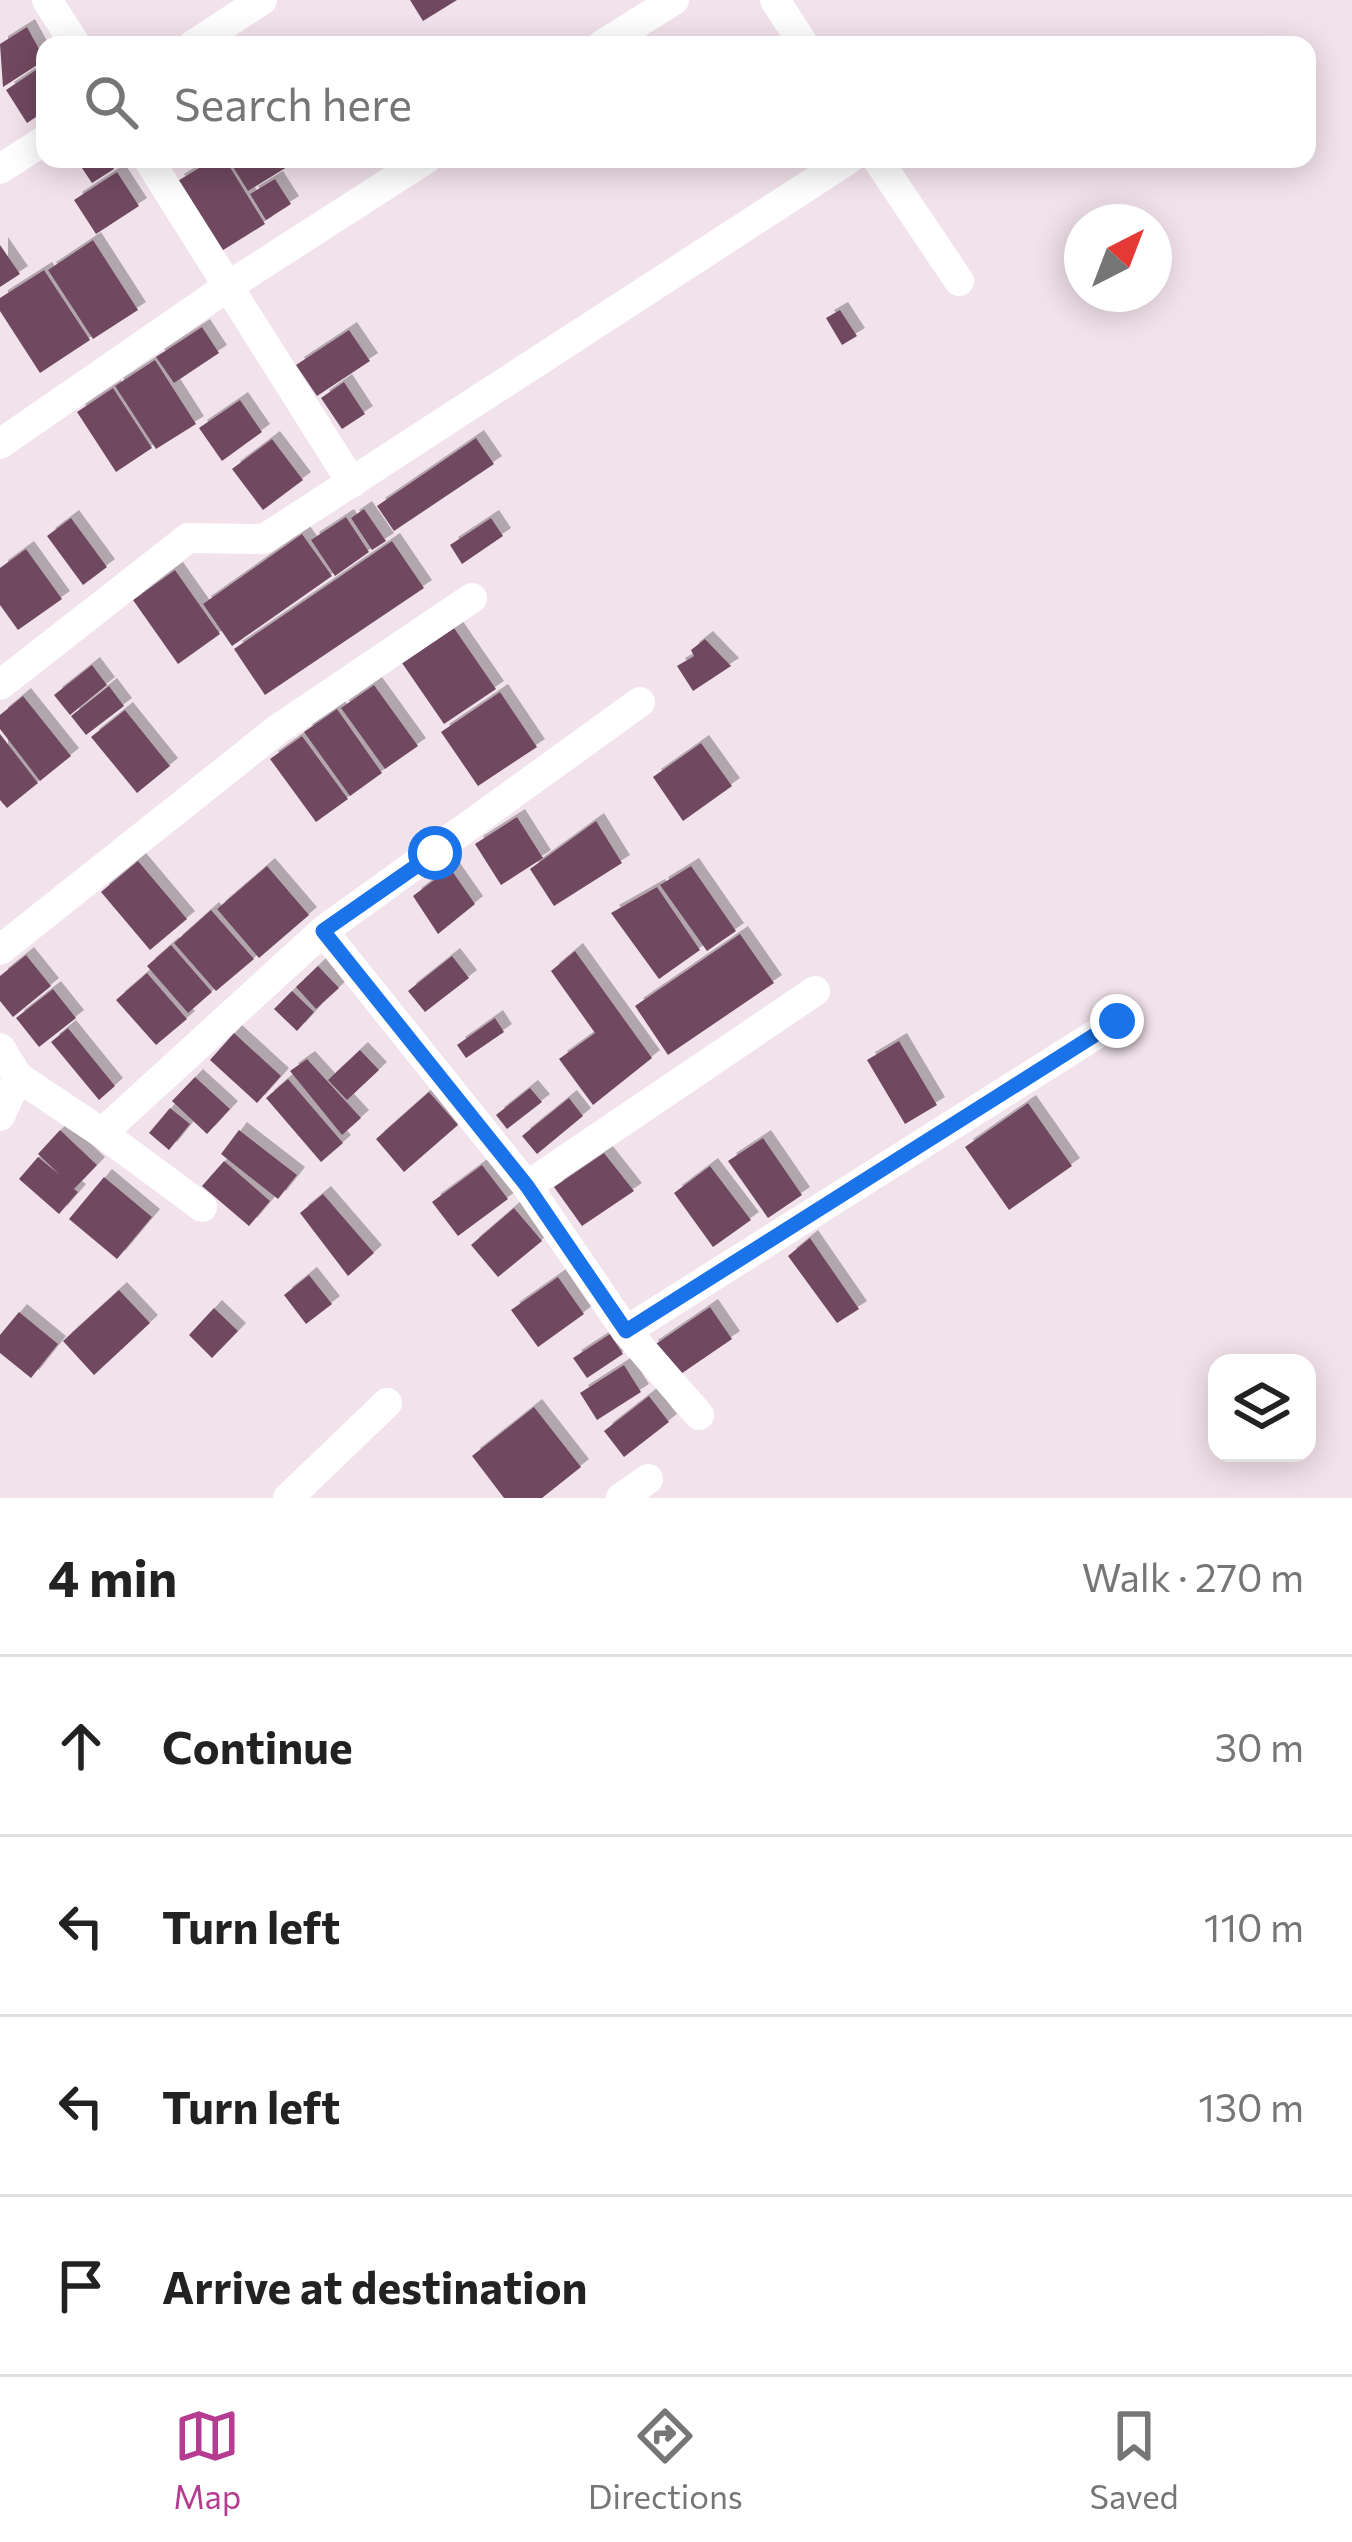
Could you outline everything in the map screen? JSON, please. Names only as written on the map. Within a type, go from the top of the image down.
[{"type":"street","points":[[47,0],[70,36]]},
{"type":"street","points":[[207,36],[262,0]]},
{"type":"street","points":[[616,36],[674,0]]},
{"type":"street","points":[[776,0],[798,36]]},
{"type":"street","points":[[0,169],[36,146]]},
{"type":"street","points":[[153,168],[352,483]]},
{"type":"street","points":[[0,444],[226,287],[412,168]]},
{"type":"street","points":[[0,685],[188,538],[264,539],[835,168]]},
{"type":"street","points":[[883,168],[959,280]]},
{"type":"street","points":[[0,950],[278,729],[472,598]]},
{"type":"street","points":[[102,1132],[323,931],[640,702]]},
{"type":"street","points":[[323,931],[527,1186],[626,1331],[699,1415]]},
{"type":"street","points":[[527,1186],[814,991]]},
{"type":"street","points":[[626,1331],[1117,1021]]},
{"type":"street","points":[[0,1048],[18,1077],[202,1207]]},
{"type":"street","points":[[0,1116],[18,1077]]},
{"type":"street","points":[[287,1498],[387,1402]]},
{"type":"street","points":[[621,1498],[648,1479]]},
{"type":"building","points":[[410,0],[457,0],[423,21]]},
{"type":"building","points":[[27,27],[36,44],[36,66],[3,87],[0,44]]},
{"type":"building","points":[[36,70],[36,117],[27,123],[6,90]]},
{"type":"building","points":[[82,168],[114,169],[92,183]]},
{"type":"building","points":[[199,168],[231,168],[265,224],[220,252],[176,182]]},
{"type":"building","points":[[234,168],[285,168],[248,191]]},
{"type":"building","points":[[117,172],[139,206],[96,234],[74,200]]},
{"type":"building","points":[[275,179],[291,204],[266,220],[250,194]]},
{"type":"building","points":[[93,240],[138,310],[93,339],[48,270]]},
{"type":"building","points":[[0,245],[20,274],[0,287]]},
{"type":"building","points":[[44,270],[90,340],[40,373],[0,311],[0,298]]},
{"type":"building","points":[[840,310],[857,336],[842,345],[826,318]]},
{"type":"building","points":[[202,327],[219,353],[174,383],[156,357]]},
{"type":"building","points":[[349,330],[370,361],[317,396],[296,365]]},
{"type":"building","points":[[155,360],[196,424],[156,449],[115,386]]},
{"type":"building","points":[[344,382],[365,414],[342,429],[321,398]]},
{"type":"building","points":[[113,388],[152,448],[116,472],[77,412]]},
{"type":"building","points":[[240,400],[262,432],[222,461],[199,428]]},
{"type":"building","points":[[476,438],[494,464],[394,531],[377,506]]},
{"type":"building","points":[[272,439],[303,480],[263,510],[232,469]]},
{"type":"building","points":[[364,509],[386,541],[372,550],[351,518]]},
{"type":"building","points":[[346,517],[369,552],[335,576],[311,540]]},
{"type":"building","points":[[71,518],[107,567],[83,585],[47,536]]},
{"type":"building","points":[[491,518],[503,536],[462,564],[450,545]]},
{"type":"building","points":[[302,534],[332,576],[232,646],[203,604]]},
{"type":"building","points":[[392,541],[424,588],[265,695],[234,649]]},
{"type":"building","points":[[26,549],[62,599],[18,630],[0,605],[0,568]]},
{"type":"building","points":[[175,570],[220,634],[178,664],[133,600]]},
{"type":"building","points":[[454,628],[496,689],[444,724],[402,663]]},
{"type":"building","points":[[705,639],[731,666],[693,691],[677,666],[694,656],[691,650]]},
{"type":"building","points":[[92,665],[107,685],[70,715],[54,695]]},
{"type":"building","points":[[374,685],[418,746],[385,769],[341,708]]},
{"type":"building","points":[[109,686],[124,706],[86,735],[71,716]]},
{"type":"building","points":[[500,692],[537,747],[478,786],[441,732]]},
{"type":"building","points":[[23,696],[71,756],[40,781],[0,729],[0,715]]},
{"type":"building","points":[[337,709],[382,773],[350,796],[304,732]]},
{"type":"building","points":[[125,710],[170,766],[137,793],[91,737]]},
{"type":"building","points":[[0,734],[38,783],[7,808],[0,800]]},
{"type":"building","points":[[302,736],[348,799],[316,822],[270,759]]},
{"type":"building","points":[[701,743],[732,786],[683,821],[653,777]]},
{"type":"building","points":[[517,817],[543,858],[501,885],[475,844]]},
{"type":"building","points":[[596,821],[622,863],[554,906],[530,869]]},
{"type":"building","points":[[138,861],[187,919],[150,950],[101,892]]},
{"type":"building","points":[[267,866],[309,915],[259,958],[217,909]]},
{"type":"building","points":[[691,866],[736,931],[707,951],[660,885]]},
{"type":"building","points":[[450,868],[475,904],[438,934],[413,896]]},
{"type":"building","points":[[657,887],[700,950],[659,979],[611,913]]},
{"type":"building","points":[[211,910],[254,959],[216,991],[174,943]]},
{"type":"building","points":[[740,934],[774,983],[668,1055],[635,1006]]},
{"type":"building","points":[[171,945],[212,992],[188,1013],[147,966]]},
{"type":"building","points":[[575,951],[652,1058],[593,1105],[559,1059],[595,1033],[551,971]]},
{"type":"building","points":[[26,955],[51,986],[13,1017],[0,1001],[0,976]]},
{"type":"building","points":[[452,956],[469,978],[425,1012],[408,991]]},
{"type":"building","points":[[318,966],[339,988],[316,1009],[296,987]]},
{"type":"building","points":[[147,973],[187,1019],[156,1045],[116,1000]]},
{"type":"building","points":[[53,989],[76,1018],[39,1047],[16,1018]]},
{"type":"building","points":[[292,991],[314,1012],[297,1031],[274,1009]]},
{"type":"building","points":[[495,1018],[504,1032],[466,1058],[457,1045]]},
{"type":"building","points":[[68,1028],[115,1086],[99,1100],[51,1042]]},
{"type":"building","points":[[234,1033],[281,1076],[257,1103],[210,1060]]},
{"type":"building","points":[[899,1041],[937,1105],[905,1124],[867,1060]]},
{"type":"building","points":[[360,1050],[379,1070],[347,1100],[328,1080]]},
{"type":"building","points":[[307,1059],[361,1118],[342,1135],[290,1071]]},
{"type":"building","points":[[195,1077],[230,1109],[207,1134],[172,1101]]},
{"type":"building","points":[[288,1079],[343,1143],[321,1162],[266,1098]]},
{"type":"building","points":[[530,1088],[542,1102],[507,1129],[496,1115]]},
{"type":"building","points":[[429,1092],[458,1125],[404,1172],[376,1139]]},
{"type":"building","points":[[569,1098],[583,1116],[537,1154],[522,1136]]},
{"type":"building","points":[[1028,1103],[1072,1166],[1009,1210],[965,1147]]},
{"type":"building","points":[[170,1108],[190,1124],[169,1150],[149,1133]]},
{"type":"building","points":[[60,1130],[97,1165],[59,1214],[19,1179],[38,1157],[60,1175],[38,1154]]},
{"type":"building","points":[[239,1130],[297,1175],[278,1199],[221,1154]]},
{"type":"building","points":[[763,1138],[802,1195],[768,1218],[728,1161]]},
{"type":"building","points":[[604,1153],[634,1191],[582,1226],[554,1187]]},
{"type":"building","points":[[224,1161],[270,1201],[249,1226],[202,1186]]},
{"type":"building","points":[[482,1165],[508,1199],[458,1236],[432,1202]]},
{"type":"building","points":[[710,1166],[751,1220],[713,1247],[674,1193]]},
{"type":"building","points":[[104,1177],[152,1217],[117,1259],[69,1219]]},
{"type":"building","points":[[323,1194],[374,1253],[348,1276],[300,1213]]},
{"type":"building","points":[[514,1208],[542,1241],[498,1277],[471,1245]]},
{"type":"building","points":[[810,1238],[859,1309],[837,1323],[788,1256]]},
{"type":"building","points":[[309,1275],[332,1304],[306,1324],[284,1295]]},
{"type":"building","points":[[558,1277],[584,1314],[538,1347],[511,1310]]},
{"type":"building","points":[[119,1290],[150,1323],[94,1375],[63,1341]]},
{"type":"building","points":[[710,1307],[732,1339],[672,1380],[650,1348]]},
{"type":"building","points":[[214,1308],[238,1331],[212,1358],[189,1335]]},
{"type":"building","points":[[19,1312],[58,1344],[31,1378],[0,1353],[0,1335]]},
{"type":"building","points":[[610,1334],[623,1354],[587,1378],[573,1358]]},
{"type":"building","points":[[624,1365],[641,1392],[597,1420],[580,1393]]},
{"type":"building","points":[[649,1396],[669,1422],[624,1457],[604,1431]]},
{"type":"building","points":[[534,1407],[581,1467],[542,1498],[504,1498],[472,1456]]},
{"type":"route","points":[[435,853],[323,931],[527,1186],[626,1331],[1117,1021]]}]
